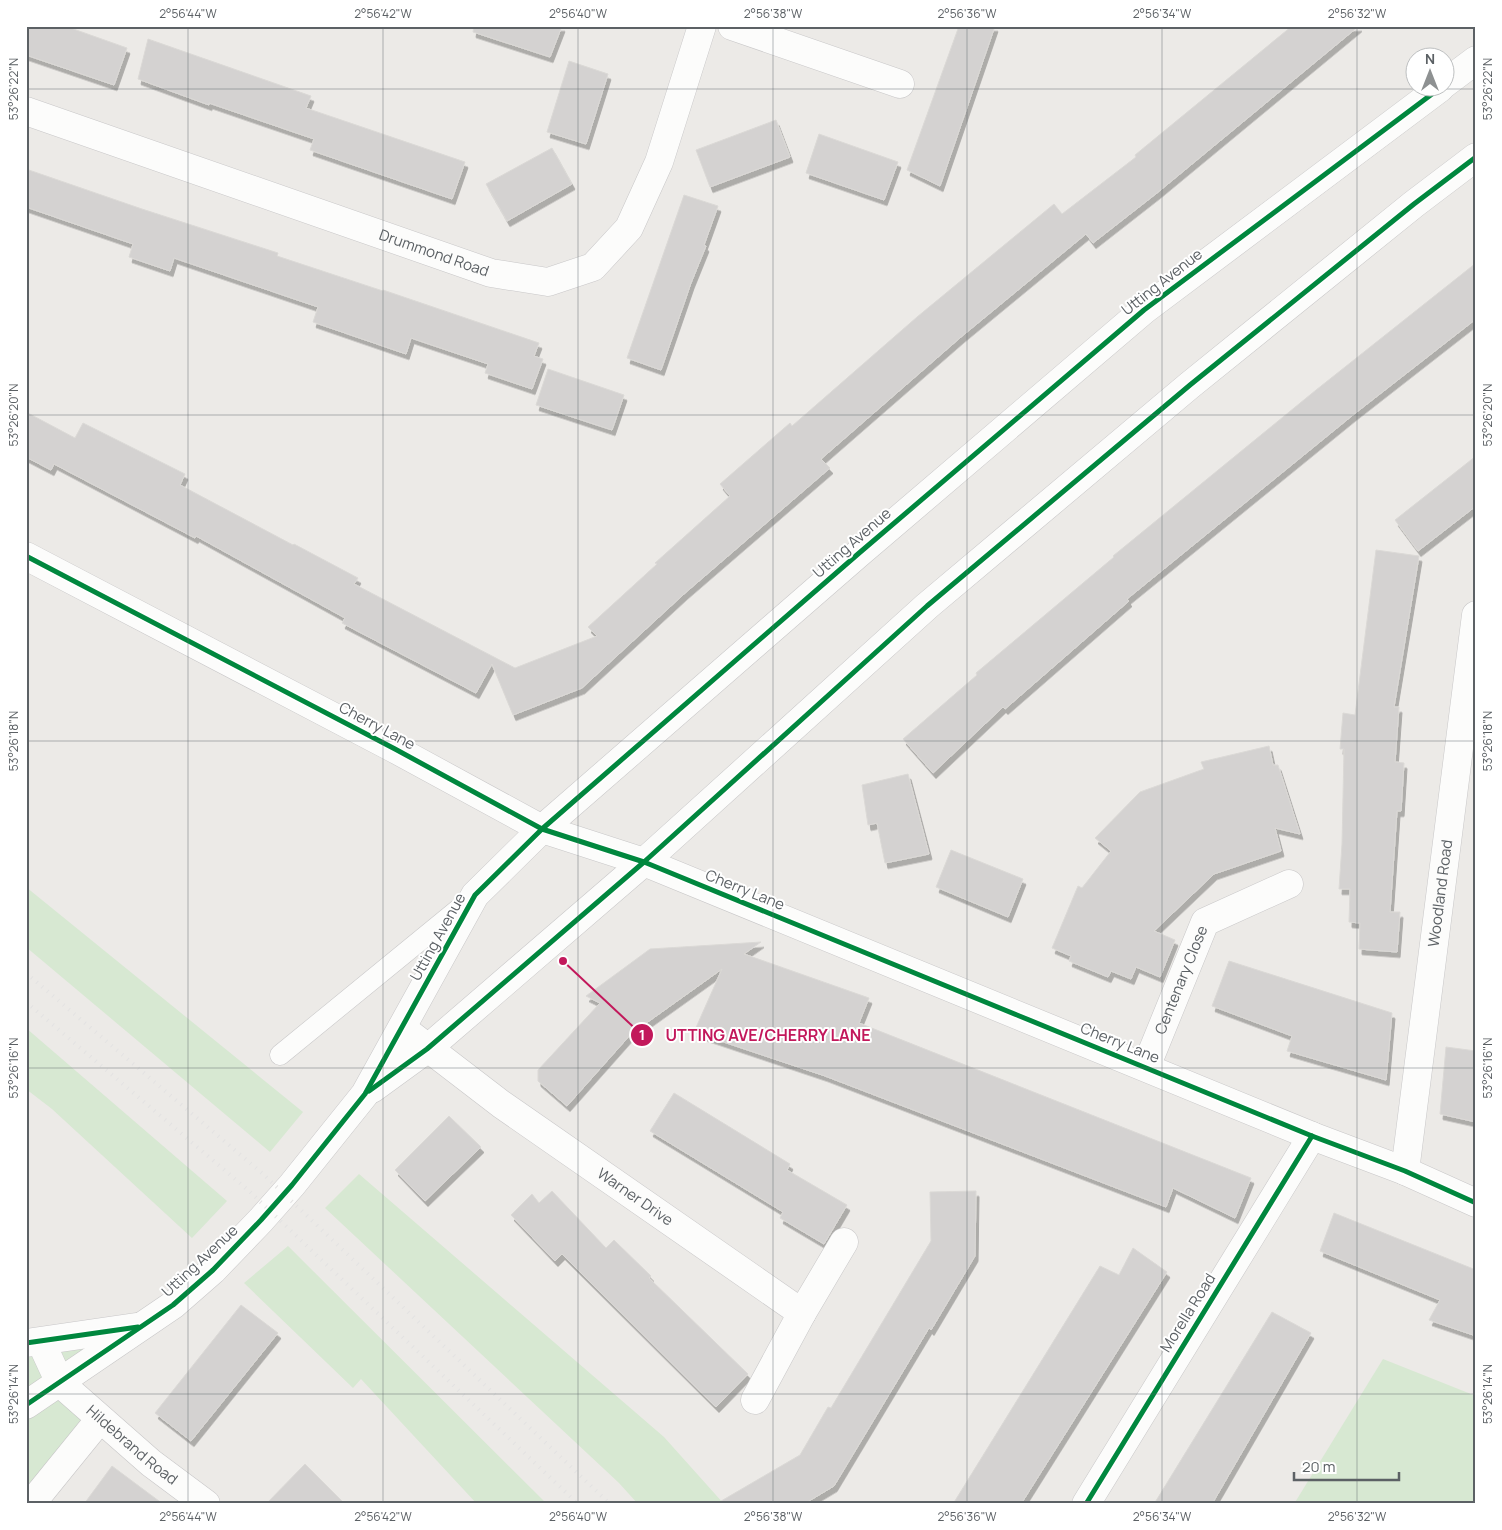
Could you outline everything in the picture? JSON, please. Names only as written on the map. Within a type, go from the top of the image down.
[{"type":"street","name":"Drummond Road","points":[[26,111],[491,272],[548,282],[593,267],[629,228],[659,162],[702,26]]},
{"type":"street","points":[[732,26],[900,84]]},
{"type":"street","points":[[1454,76],[1476,60]]},
{"type":"street","name":"Utting Avenue","points":[[26,1405],[173,1305],[213,1270],[261,1220],[298,1178],[365,1094],[475,895],[542,829],[858,554],[1144,310],[1427,98]]},
{"type":"street","name":"Utting Avenue","points":[[365,1094],[427,1049],[644,862],[927,606],[1190,385],[1414,204],[1476,157]]},
{"type":"street","name":"Cherry Lane","points":[[26,556],[395,749],[542,829],[644,862],[1312,1136],[1405,1171],[1476,1203]]},
{"type":"street","name":"Woodland Road","points":[[1405,1171],[1476,615]]},
{"type":"street","name":"Centenary Close","points":[[1146,1068],[1206,922],[1289,884]]},
{"type":"street","name":"Warner Drive","points":[[402,1028],[500,1104],[802,1313]]},
{"type":"street","name":"Morella Road","points":[[1086,1504],[1312,1136]]},
{"type":"street","points":[[755,1400],[802,1313],[844,1242]]},
{"type":"street","name":"Utting Avenue","points":[[34,1342],[143,1326]]},
{"type":"street","points":[[34,1342],[60,1383]]},
{"type":"street","name":"Hildebrand Road","points":[[60,1383],[151,1462],[206,1504]]},
{"type":"street","points":[[31,1504],[100,1419]]},
{"type":"lane","points":[[280,1054],[475,895]]},
{"type":"green space","points":[[26,887],[303,1112],[270,1152],[26,947]]},
{"type":"green space","points":[[26,1028],[227,1201],[192,1238],[52,1109],[26,1089]]},
{"type":"green space","points":[[359,1174],[664,1437],[724,1504],[638,1504],[619,1483],[325,1208]]},
{"type":"green space","points":[[288,1246],[547,1504],[477,1504],[361,1379],[353,1388],[244,1283]]},
{"type":"green space","points":[[143,1326],[60,1383],[100,1419],[26,1504],[26,1343]]},
{"type":"green space","points":[[1383,1359],[1476,1396],[1476,1504],[1294,1504]]},
{"type":"building","points":[[26,26],[65,26],[127,48],[114,85],[26,55]]},
{"type":"building","points":[[474,26],[562,26],[550,57],[473,32]]},
{"type":"building","points":[[959,26],[995,26],[940,186],[907,170]]},
{"type":"building","points":[[1292,26],[1359,26],[1157,193],[1093,243],[1086,234],[961,337],[821,459],[830,468],[684,594],[582,688],[513,715],[492,664],[476,693],[342,623],[345,618],[196,536],[195,538],[54,464],[51,470],[26,457],[26,412],[75,438],[83,423],[185,474],[180,485],[358,578],[354,584],[515,668],[597,636],[588,627],[657,564],[655,563],[730,496],[720,484],[790,423],[792,426],[917,317],[1054,204],[1062,214],[1136,157],[1135,155]]},
{"type":"building","points":[[148,39],[311,96],[306,108],[465,162],[452,199],[310,150],[314,139],[209,103],[209,105],[138,79]]},
{"type":"building","points":[[569,61],[608,74],[586,144],[547,132]]},
{"type":"building","points":[[776,120],[790,157],[710,187],[696,150]]},
{"type":"building","points":[[819,134],[898,162],[884,200],[806,173]]},
{"type":"building","points":[[552,148],[572,184],[507,221],[486,184]]},
{"type":"building","points":[[26,169],[278,253],[277,256],[539,343],[534,356],[543,359],[532,389],[485,373],[488,364],[411,338],[406,354],[313,322],[318,307],[174,258],[170,271],[129,257],[133,244],[26,207]]},
{"type":"building","points":[[684,195],[718,206],[704,245],[706,246],[661,370],[627,358]]},
{"type":"building","points":[[1476,263],[1476,319],[1353,415],[1127,599],[1129,601],[1005,709],[1003,707],[933,773],[903,739],[977,675],[976,673],[1113,556],[1316,390]]},
{"type":"building","points":[[548,369],[624,395],[612,430],[536,405]]},
{"type":"building","points":[[1476,456],[1476,506],[1418,551],[1395,520]]},
{"type":"building","points":[[1376,550],[1419,556],[1394,707],[1399,707],[1395,762],[1404,763],[1401,811],[1397,811],[1390,912],[1400,912],[1397,952],[1359,949],[1360,923],[1349,922],[1350,889],[1339,889],[1344,749],[1340,749],[1343,713],[1355,715]]},
{"type":"building","points":[[1269,746],[1273,765],[1278,765],[1300,834],[1275,828],[1281,851],[1214,874],[1154,931],[1175,940],[1160,977],[1136,967],[1131,979],[1111,971],[1108,977],[1069,961],[1071,956],[1052,948],[1078,886],[1082,888],[1111,851],[1095,838],[1140,792],[1204,769],[1201,762]]},
{"type":"building","points":[[908,774],[929,854],[885,863],[877,823],[868,825],[862,785]]},
{"type":"building","points":[[951,850],[1023,879],[1008,917],[936,887]]},
{"type":"building","points":[[761,942],[744,954],[869,998],[859,1023],[1251,1178],[1235,1218],[1173,1188],[1166,1207],[825,1076],[694,1032],[722,969],[631,1034],[567,1106],[538,1081],[538,1070],[600,1003],[586,996],[650,949]]},
{"type":"building","points":[[1229,961],[1392,1013],[1386,1080],[1287,1051],[1292,1036],[1212,1006]]},
{"type":"building","points":[[1446,1047],[1476,1051],[1476,1122],[1440,1114]]},
{"type":"building","points":[[674,1093],[790,1164],[787,1170],[847,1205],[824,1244],[780,1218],[783,1212],[650,1131]]},
{"type":"building","points":[[449,1116],[481,1147],[425,1201],[395,1170]]},
{"type":"building","points":[[552,1191],[606,1248],[614,1240],[651,1276],[649,1278],[748,1374],[716,1407],[562,1254],[555,1261],[511,1215],[532,1194],[539,1203]]},
{"type":"building","points":[[976,1191],[975,1256],[931,1330],[929,1328],[834,1486],[804,1504],[716,1504],[800,1455],[828,1407],[831,1408],[931,1241],[930,1192]]},
{"type":"building","points":[[1334,1213],[1476,1270],[1476,1336],[1429,1320],[1440,1300],[1320,1251]]},
{"type":"building","points":[[1133,1248],[1167,1272],[1021,1504],[953,1504],[1100,1266],[1119,1275]]},
{"type":"building","points":[[241,1305],[278,1333],[191,1441],[155,1413]]},
{"type":"building","points":[[1272,1312],[1311,1333],[1212,1504],[1154,1504]]},
{"type":"building","points":[[305,1464],[345,1504],[266,1504]]},
{"type":"building","points":[[112,1466],[163,1504],[84,1504]]},
{"type":"railway","points":[[26,973],[263,1174],[610,1504]]},
{"type":"railway","points":[[26,1002],[248,1190],[578,1504]]},
{"type":"cycle path","points":[[26,1405],[173,1305],[213,1270],[261,1220],[292,1185],[365,1094],[475,895],[542,829],[858,554],[1144,310],[1427,98]]},
{"type":"cycle path","points":[[369,1091],[427,1049],[644,862],[927,606],[1190,385],[1414,204],[1476,157]]},
{"type":"cycle path","points":[[26,556],[395,749],[542,829],[644,862],[1312,1136],[1405,1171],[1476,1203]]},
{"type":"cycle path","points":[[1086,1504],[1312,1136]]},
{"type":"cycle path","points":[[26,1343],[138,1327]]},
{"type":"place","name":"UTTING AVE/CHERRY LANE","points":[[563,961]]}]
